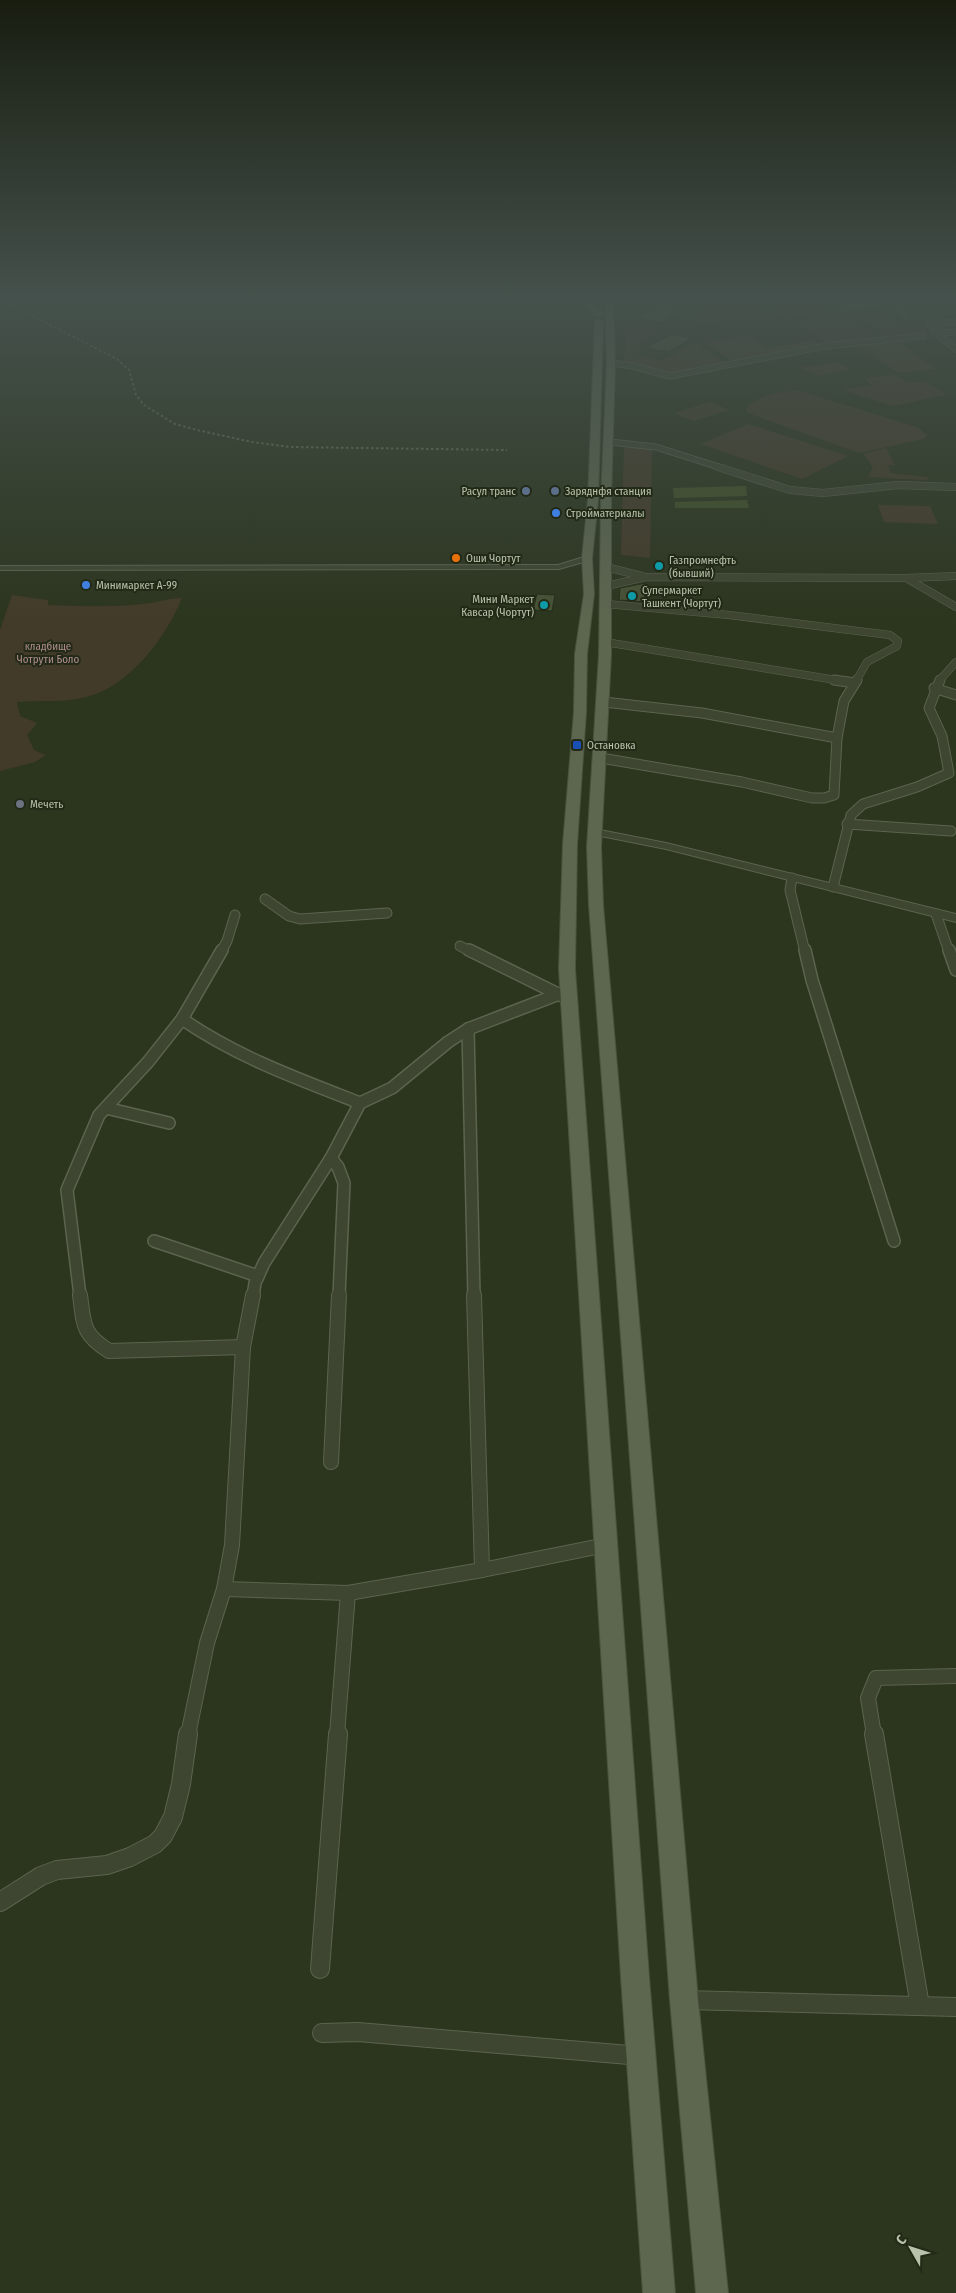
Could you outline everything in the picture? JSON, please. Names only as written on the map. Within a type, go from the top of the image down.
[{"type":"main road","points":[[602,407],[599,500],[606,586],[604,702],[595,832],[596,905],[684,2000],[712,2293]]},
{"type":"main road","points":[[608,407],[610,442],[587,558],[588,594],[581,654],[580,712],[571,820],[564,996],[660,2293]]},
{"type":"main road","points":[[581,654],[605,648]]},
{"type":"main road","points":[[568,904],[596,905]]},
{"type":"street","points":[[610,442],[656,448],[790,490],[823,493],[898,485],[956,487]]},
{"type":"street","points":[[559,567],[587,558]]},
{"type":"street","points":[[0,568],[559,567],[587,575]]},
{"type":"street","points":[[606,586],[646,577],[906,578],[956,576]]},
{"type":"street","points":[[606,586],[646,577]]},
{"type":"street","points":[[906,578],[956,607]]},
{"type":"street","points":[[601,758],[748,783],[811,797],[830,798],[834,795],[837,738],[844,701],[867,662],[897,646],[897,639],[885,634],[817,625],[606,586]]},
{"type":"street","points":[[605,648],[855,683]]},
{"type":"street","points":[[833,887],[847,824],[851,815],[863,804],[917,787],[950,773],[942,736],[929,708],[934,688],[943,672],[956,662]]},
{"type":"street","points":[[934,688],[956,695]]},
{"type":"street","points":[[604,702],[702,713],[837,738]]},
{"type":"street","points":[[847,824],[952,830]]},
{"type":"street","points":[[595,832],[614,834],[666,846],[956,918]]},
{"type":"street","points":[[792,878],[790,890],[812,980],[894,1241]]},
{"type":"street","points":[[265,899],[294,918],[387,913]]},
{"type":"street","points":[[936,914],[956,970]]},
{"type":"street","points":[[234,915],[226,941],[182,1019],[148,1062],[99,1115],[67,1190],[84,1324],[92,1340],[109,1351],[242,1346]]},
{"type":"street","points":[[460,946],[564,996]]},
{"type":"street","points":[[0,1902],[41,1876],[57,1870],[106,1865],[146,1850],[163,1836],[176,1808],[190,1722],[207,1643],[224,1589],[232,1544],[242,1346],[258,1276],[264,1263],[331,1158],[360,1103],[392,1088],[448,1042],[468,1029],[564,996]]},
{"type":"street","points":[[182,1019],[196,1030],[241,1056],[360,1103]]},
{"type":"street","points":[[468,1029],[470,1176],[482,1570]]},
{"type":"street","points":[[106,1108],[169,1123]]},
{"type":"street","points":[[331,1158],[338,1167],[344,1183],[331,1462]]},
{"type":"street","points":[[154,1241],[258,1276]]},
{"type":"street","points":[[224,1589],[348,1593],[482,1570],[606,1545]]},
{"type":"street","points":[[320,1969],[348,1593]]},
{"type":"street","points":[[920,2006],[868,1698],[876,1678],[956,1676]]},
{"type":"street","points":[[684,2000],[956,2007]]},
{"type":"street","points":[[322,2033],[358,2032],[642,2056]]},
{"type":"green space","points":[[694,407],[722,407],[729,410],[693,421],[674,413]]},
{"type":"green space","points":[[748,407],[851,407],[917,427],[927,435],[923,439],[859,453],[748,413],[746,409]]},
{"type":"green space","points":[[748,424],[848,456],[802,479],[701,444]]},
{"type":"green space","points":[[624,446],[652,449],[650,558],[621,555]]},
{"type":"green space","points":[[886,448],[895,465],[888,465],[890,473],[928,477],[927,480],[868,477],[873,467],[863,454]]},
{"type":"green space","points":[[878,505],[930,506],[938,524],[884,522]]},
{"type":"green space","name":"кладбище Чотрути Боло","points":[[12,595],[48,600],[48,605],[87,606],[138,605],[182,598],[167,628],[156,644],[131,672],[117,683],[102,692],[78,699],[17,702],[20,716],[37,723],[27,735],[34,750],[46,755],[35,762],[0,771],[0,630]]},
{"type":"shaded area","points":[[746,486],[747,496],[674,498],[673,488]]},
{"type":"shaded area","points":[[747,500],[749,508],[675,508],[675,502]]},
{"type":"building","name":"Супермаркет Ташкент (Чортут)","points":[[646,583],[644,602],[619,600],[620,588]]},
{"type":"building","name":"Мини Маркет Кавсар (Чортут)","points":[[537,594],[555,595],[552,611],[533,610]]},
{"type":"railway","points":[[147,407],[175,424],[252,442],[290,447],[507,450]]},
{"type":"place","name":"Расул транс","points":[[526,491]]},
{"type":"place","name":"Заряднфя станция","points":[[555,491]]},
{"type":"place","name":"Стройматериалы","points":[[556,513]]},
{"type":"place","name":"Оши Чортут","points":[[456,558]]},
{"type":"place","name":"Газпромнефть (бывший)","points":[[659,566]]},
{"type":"place","name":"Минимаркет А-99","points":[[86,585]]},
{"type":"place","name":"Супермаркет Ташкент (Чортут)","points":[[632,596]]},
{"type":"place","name":"Мини Маркет Кавсар (Чортут)","points":[[544,605]]},
{"type":"place","name":"Остановка","points":[[577,745]]},
{"type":"place","name":"Мечеть","points":[[20,804]]}]
